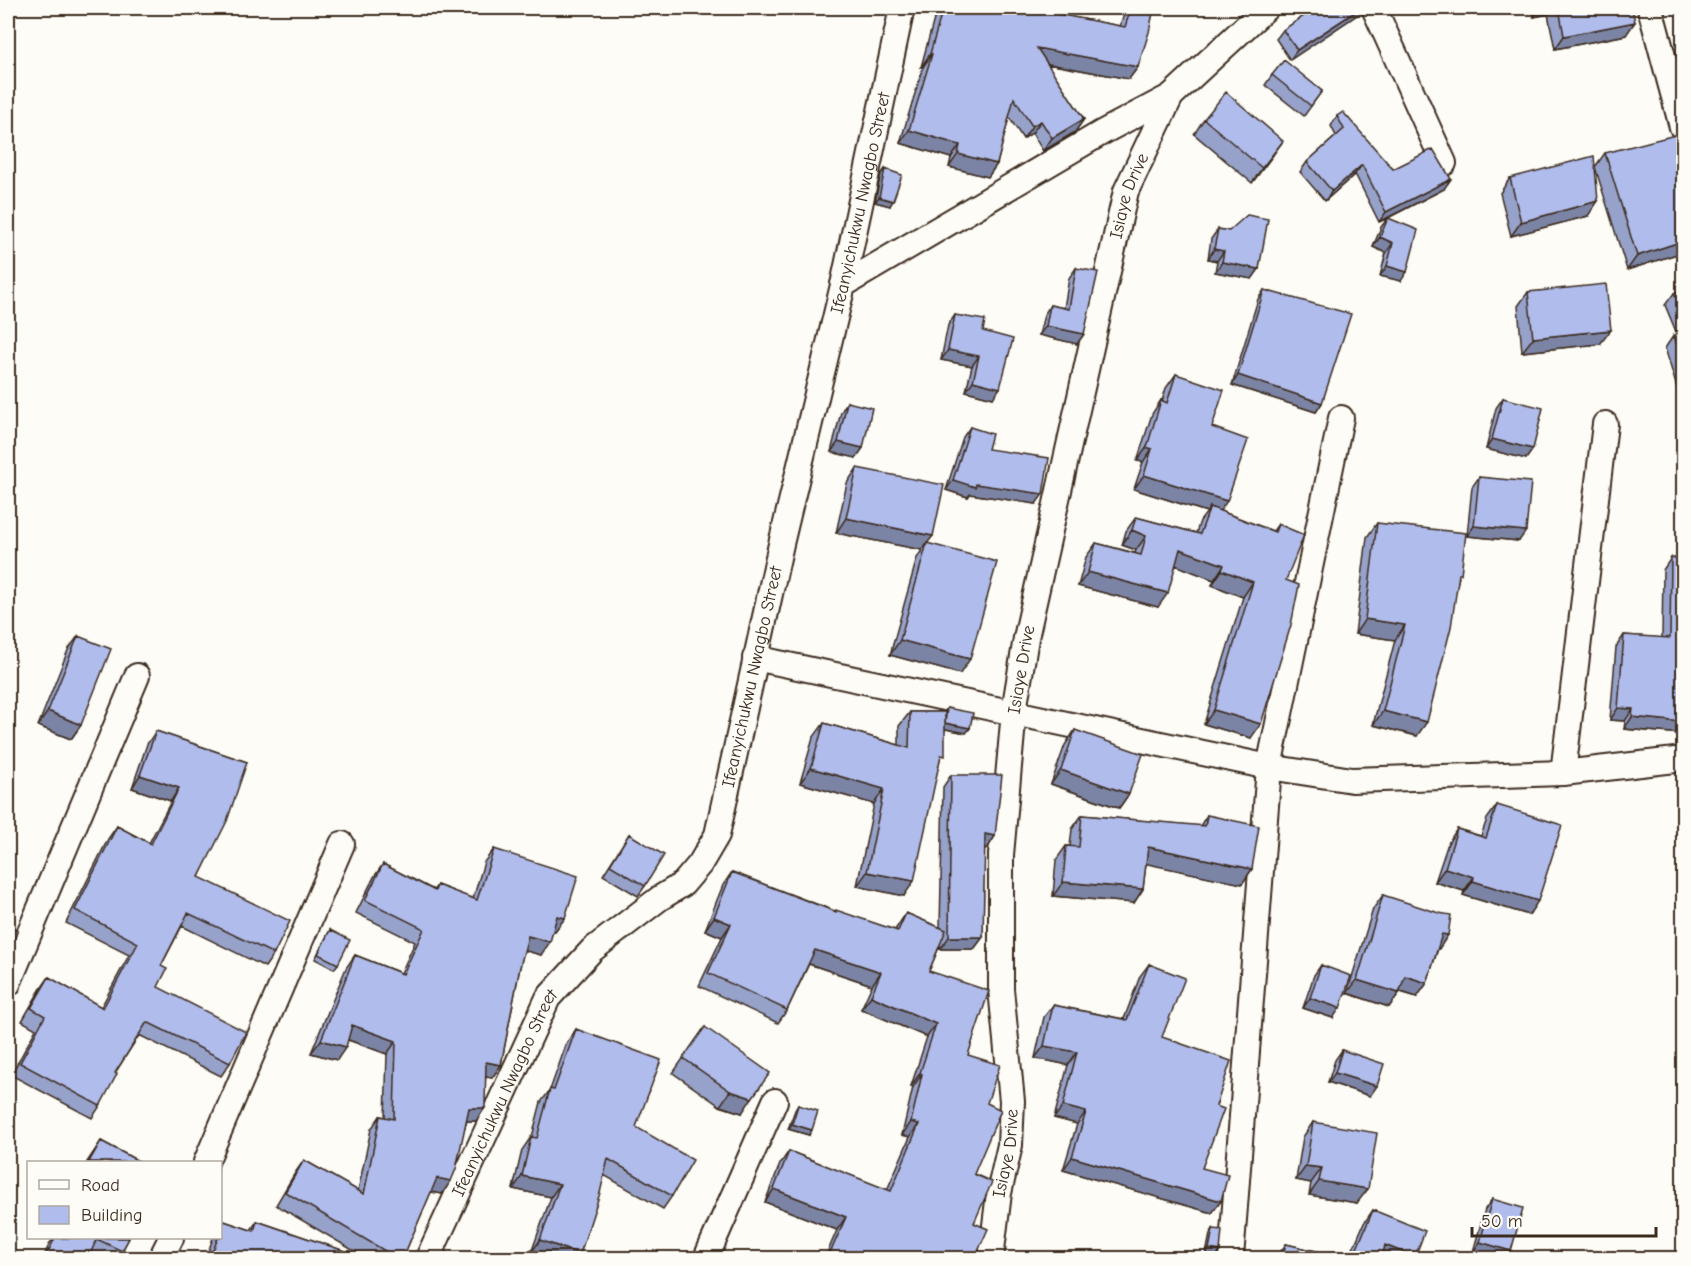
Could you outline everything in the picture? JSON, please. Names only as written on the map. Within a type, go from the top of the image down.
[{"type":"street","name":"Ifeanyichukwu Nwagbo Street","points":[[428,1258],[548,998],[591,950],[660,898],[683,884],[700,864],[717,835],[755,657],[843,285],[902,8]]},
{"type":"street","points":[[843,285],[1103,132],[1171,96],[1266,8]]},
{"type":"street","points":[[1374,8],[1444,163]]},
{"type":"street","points":[[1650,8],[1682,128]]},
{"type":"street","name":"Isiaye Drive","points":[[992,1258],[999,1193],[1010,1145],[1012,1101],[1001,989],[1001,866],[1014,711],[1026,638],[1126,191],[1171,96]]},
{"type":"street","points":[[1231,1258],[1269,767],[1341,418]]},
{"type":"street","points":[[1563,773],[1605,424]]},
{"type":"street","points":[[755,657],[1269,767],[1352,780],[1563,773],[1683,759]]},
{"type":"street","points":[[8,984],[137,676]]},
{"type":"street","points":[[206,1161],[342,844]]},
{"type":"street","points":[[706,1258],[775,1101]]},
{"type":"street","points":[[161,1258],[170,1239]]},
{"type":"building","points":[[943,8],[1037,8],[1036,10],[1125,27],[1131,8],[1154,8],[1138,67],[1037,48],[1084,119],[1052,138],[1041,121],[1032,126],[1014,98],[997,164],[958,154],[960,145],[909,130]]},
{"type":"building","points":[[1316,8],[1361,8],[1297,50],[1283,30]]},
{"type":"building","points":[[1559,8],[1632,8],[1635,22],[1564,36]]},
{"type":"building","points":[[1284,60],[1322,91],[1311,106],[1272,75]]},
{"type":"building","points":[[1226,92],[1283,141],[1262,168],[1204,119]]},
{"type":"building","points":[[1343,112],[1393,169],[1433,149],[1451,179],[1386,212],[1362,165],[1332,191],[1307,162],[1344,129],[1337,116]]},
{"type":"building","points":[[1683,133],[1683,241],[1637,256],[1605,153]]},
{"type":"building","points":[[1594,156],[1598,201],[1521,222],[1510,178]]},
{"type":"building","points":[[885,169],[902,175],[893,201],[879,197]]},
{"type":"building","points":[[1247,215],[1268,219],[1259,269],[1222,262],[1224,251],[1214,249],[1218,229],[1229,231]]},
{"type":"building","points":[[1388,218],[1418,230],[1407,272],[1387,266],[1393,243],[1380,237]]},
{"type":"building","points":[[1076,268],[1098,272],[1084,334],[1046,326],[1050,305],[1069,309]]},
{"type":"building","points":[[1606,284],[1611,330],[1533,338],[1528,292]]},
{"type":"building","points":[[1683,289],[1683,316],[1674,293]]},
{"type":"building","points":[[1264,290],[1351,314],[1322,403],[1238,375]]},
{"type":"building","points":[[955,315],[985,320],[983,331],[1013,339],[1000,388],[973,381],[979,356],[948,350]]},
{"type":"building","points":[[1683,332],[1683,367],[1674,335]]},
{"type":"building","points":[[1176,374],[1224,390],[1212,427],[1248,440],[1227,501],[1144,475],[1152,449],[1147,447],[1161,400],[1167,403]]},
{"type":"building","points":[[1503,398],[1543,408],[1533,449],[1492,439]]},
{"type":"building","points":[[847,402],[872,408],[863,448],[838,442]]},
{"type":"building","points":[[970,427],[992,434],[988,449],[1049,458],[1043,494],[976,484],[975,487],[953,480]]},
{"type":"building","points":[[857,468],[944,485],[933,536],[846,518]]},
{"type":"building","points":[[1479,477],[1531,482],[1526,531],[1474,526]]},
{"type":"building","points":[[1210,507],[1275,532],[1278,524],[1304,535],[1286,580],[1299,585],[1291,625],[1261,724],[1214,710],[1253,582],[1222,570],[1224,565],[1180,549],[1168,593],[1088,572],[1096,543],[1141,555],[1146,536],[1132,530],[1136,517],[1200,534]]},
{"type":"building","points":[[1377,523],[1466,533],[1451,627],[1427,722],[1383,711],[1405,625],[1365,619]]},
{"type":"building","points":[[927,543],[997,562],[970,659],[900,640]]},
{"type":"building","points":[[1671,558],[1683,558],[1683,722],[1632,717],[1633,709],[1618,708],[1624,635],[1670,638]]},
{"type":"building","points":[[78,636],[111,649],[81,725],[48,711]]},
{"type":"building","points":[[947,708],[973,713],[970,728],[945,723]]},
{"type":"building","points":[[910,712],[945,712],[945,756],[941,755],[914,881],[867,872],[884,789],[811,768],[824,723],[909,748]]},
{"type":"building","points":[[1075,730],[1143,754],[1129,794],[1061,770]]},
{"type":"building","points":[[156,731],[247,762],[227,821],[199,877],[290,921],[274,954],[188,913],[161,966],[167,969],[158,987],[246,1032],[230,1063],[147,1022],[115,1073],[117,1074],[100,1106],[20,1063],[45,1016],[31,1008],[49,977],[103,1008],[138,943],[75,910],[117,826],[151,844],[179,788],[140,775]]},
{"type":"building","points":[[951,775],[1002,775],[995,836],[985,834],[983,937],[949,937]]},
{"type":"building","points":[[1497,805],[1562,825],[1538,901],[1473,881],[1474,877],[1445,868],[1457,829],[1486,838]]},
{"type":"building","points":[[1082,815],[1205,826],[1207,815],[1259,826],[1252,869],[1148,847],[1143,889],[1063,882],[1066,846],[1079,847]]},
{"type":"building","points":[[629,834],[664,855],[645,886],[610,865]]},
{"type":"building","points":[[494,849],[578,876],[565,918],[557,916],[550,942],[528,936],[501,1065],[486,1062],[485,1108],[469,1108],[456,1169],[451,1181],[437,1178],[405,1253],[412,1256],[411,1258],[390,1258],[392,1255],[285,1192],[304,1160],[364,1194],[380,1116],[394,1119],[396,1041],[352,1025],[346,1047],[321,1040],[355,955],[403,974],[424,929],[365,900],[383,864],[435,891],[437,885],[477,900]]},
{"type":"building","points":[[732,872],[836,912],[836,910],[898,931],[906,913],[946,930],[929,971],[989,991],[968,1055],[1000,1065],[987,1103],[1001,1110],[974,1174],[992,1182],[974,1223],[988,1229],[975,1258],[828,1258],[846,1217],[774,1189],[789,1151],[891,1191],[919,1124],[911,1122],[922,1074],[920,1073],[936,1024],[871,996],[881,972],[815,950],[787,1010],[708,973],[731,924],[714,917]]},
{"type":"building","points":[[1383,895],[1451,915],[1448,935],[1442,934],[1427,983],[1405,976],[1399,993],[1357,980]]},
{"type":"building","points":[[8,926],[18,930],[8,955]]},
{"type":"building","points":[[330,930],[350,940],[338,964],[318,954]]},
{"type":"building","points":[[1149,964],[1185,978],[1162,1037],[1231,1061],[1216,1106],[1224,1109],[1202,1168],[1228,1175],[1221,1201],[1072,1157],[1086,1112],[1063,1106],[1077,1052],[1044,1046],[1053,1005],[1127,1020]]},
{"type":"building","points":[[1321,965],[1351,976],[1340,1008],[1310,998]]},
{"type":"building","points":[[705,1027],[770,1073],[752,1098],[730,1091],[683,1058]]},
{"type":"building","points":[[576,1029],[661,1060],[636,1127],[693,1160],[672,1196],[608,1159],[600,1193],[580,1254],[540,1240],[560,1184],[522,1176],[531,1137],[537,1138],[550,1089],[554,1090]]},
{"type":"building","points":[[1342,1050],[1384,1064],[1377,1086],[1335,1073]]},
{"type":"building","points":[[798,1105],[818,1111],[812,1130],[792,1124]]},
{"type":"building","points":[[1313,1122],[1377,1133],[1368,1189],[1319,1181],[1322,1168],[1306,1166]]},
{"type":"building","points":[[101,1141],[138,1161],[90,1161]]},
{"type":"building","points":[[1492,1199],[1523,1208],[1511,1251],[1480,1242]]},
{"type":"building","points":[[1373,1210],[1425,1231],[1415,1257],[1385,1245],[1382,1258],[1353,1258]]},
{"type":"building","points":[[224,1221],[254,1231],[257,1221],[365,1258],[210,1258],[218,1239],[222,1239]]},
{"type":"building","points":[[1213,1229],[1222,1230],[1220,1251],[1209,1249]]},
{"type":"building","points":[[54,1239],[97,1239],[88,1258],[45,1258]]},
{"type":"building","points":[[97,1239],[128,1239],[122,1251]]},
{"type":"building","points":[[1286,1244],[1346,1258],[1282,1258]]}]
